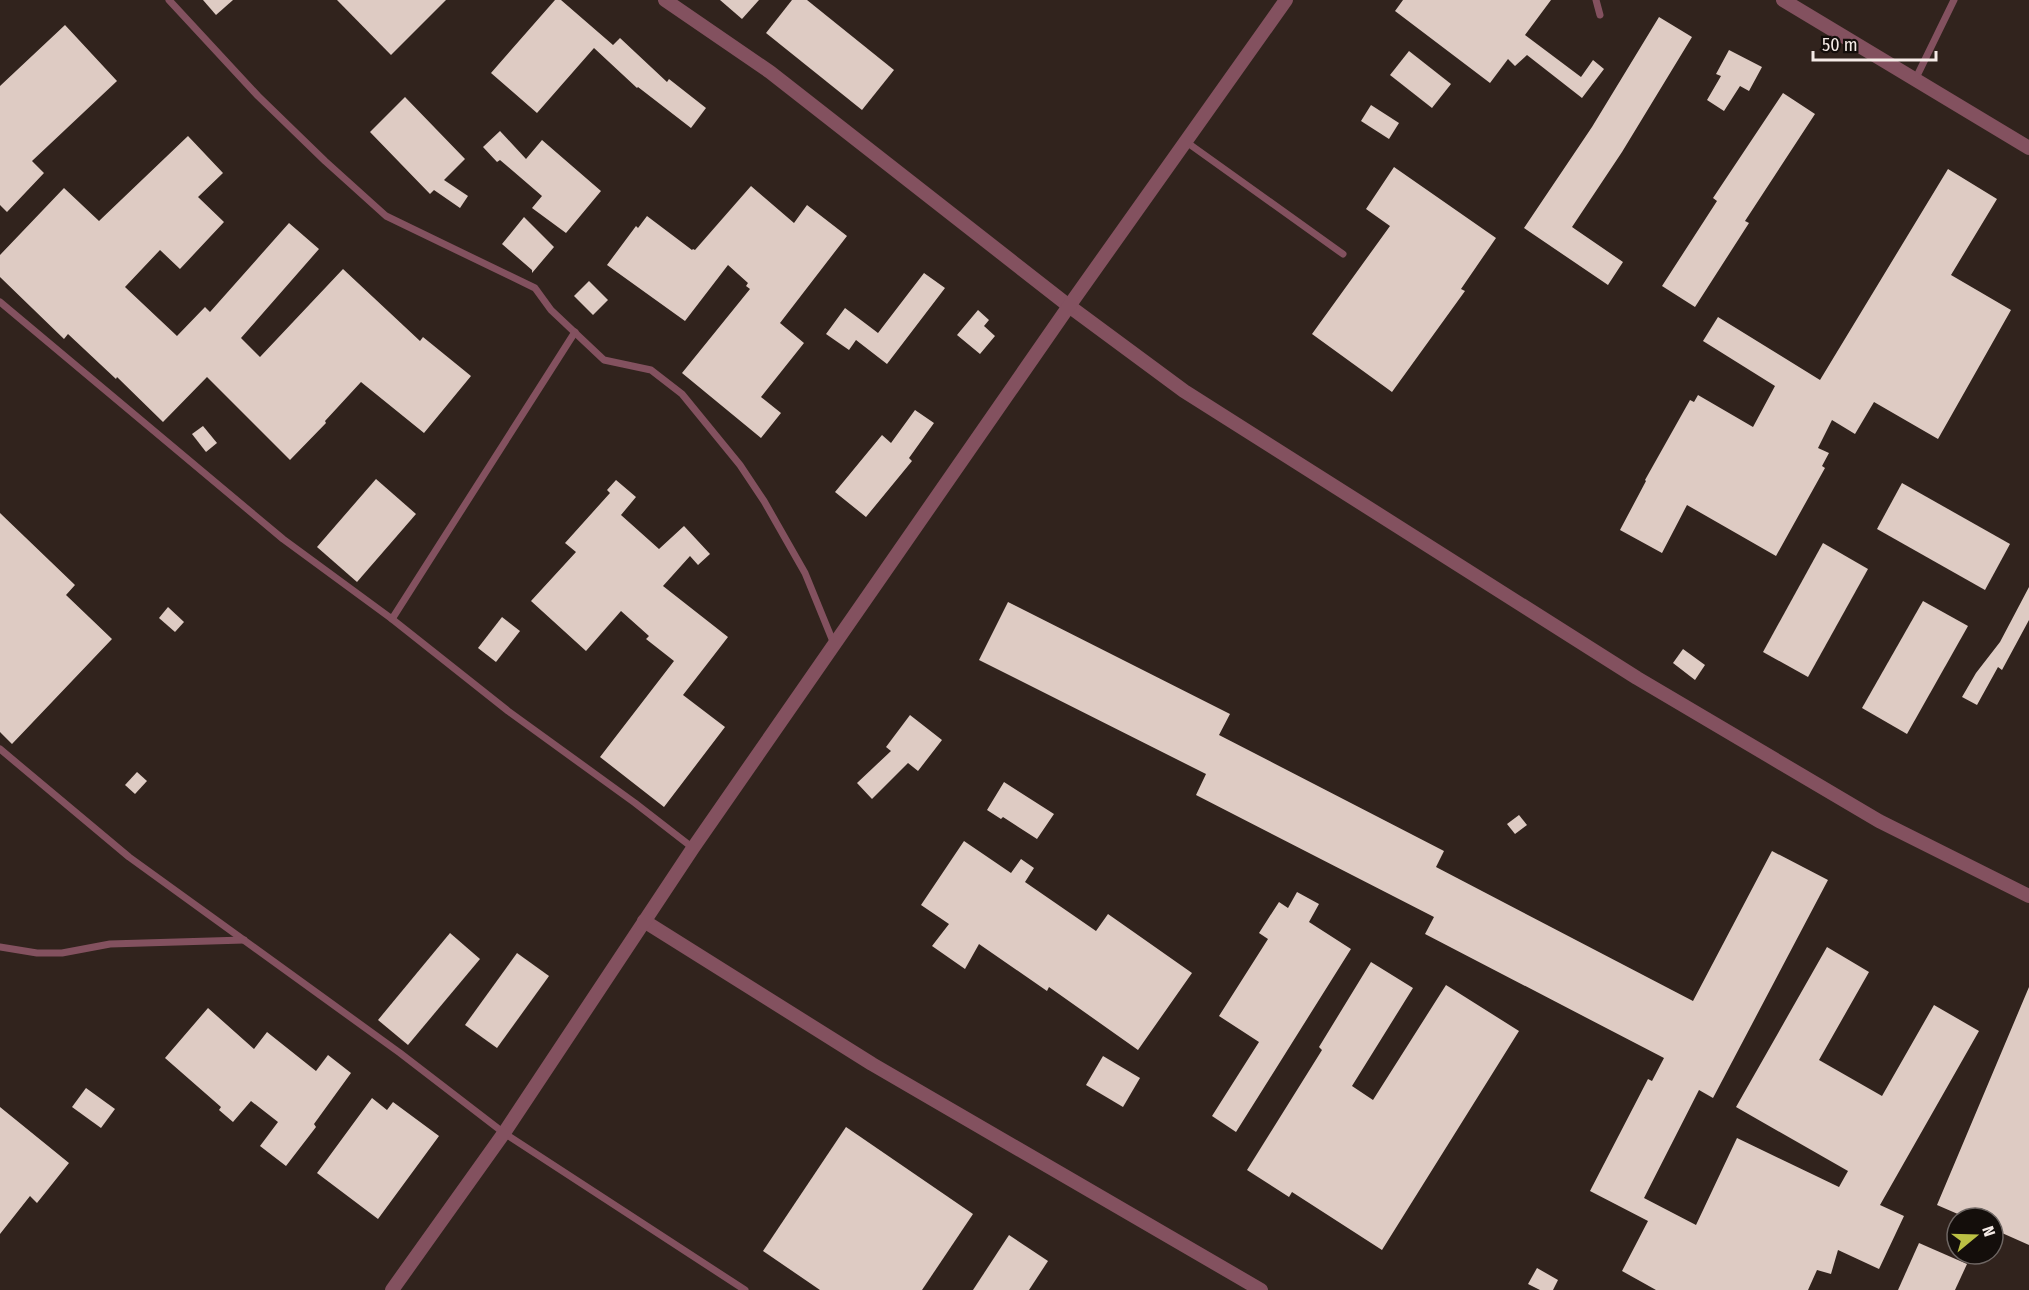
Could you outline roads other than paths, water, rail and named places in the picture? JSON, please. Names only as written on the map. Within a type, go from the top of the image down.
[{"type":"street","points":[[666,0],[770,72],[1069,306],[1184,391],[1637,678],[1879,821],[2029,896]]},
{"type":"street","points":[[392,1290],[504,1133],[693,848],[834,644],[1069,306],[1286,0]]},
{"type":"street","points":[[1783,0],[2029,148]]},
{"type":"street","points":[[644,921],[872,1064],[1261,1290]]},
{"type":"lane","points":[[169,0],[266,104],[386,216],[535,288],[551,310],[604,360],[651,370],[682,394],[740,465],[764,501],[805,573],[834,644]]},
{"type":"lane","points":[[1596,0],[1600,15]]},
{"type":"lane","points":[[1915,80],[1954,0]]},
{"type":"lane","points":[[1185,141],[1343,254]]},
{"type":"lane","points":[[0,302],[283,539],[392,619],[508,711],[693,848]]},
{"type":"lane","points":[[392,619],[575,332]]},
{"type":"lane","points":[[0,749],[129,857],[400,1053],[504,1133],[745,1290]]},
{"type":"lane","points":[[0,947],[37,953],[62,953],[110,944],[244,940]]}]
